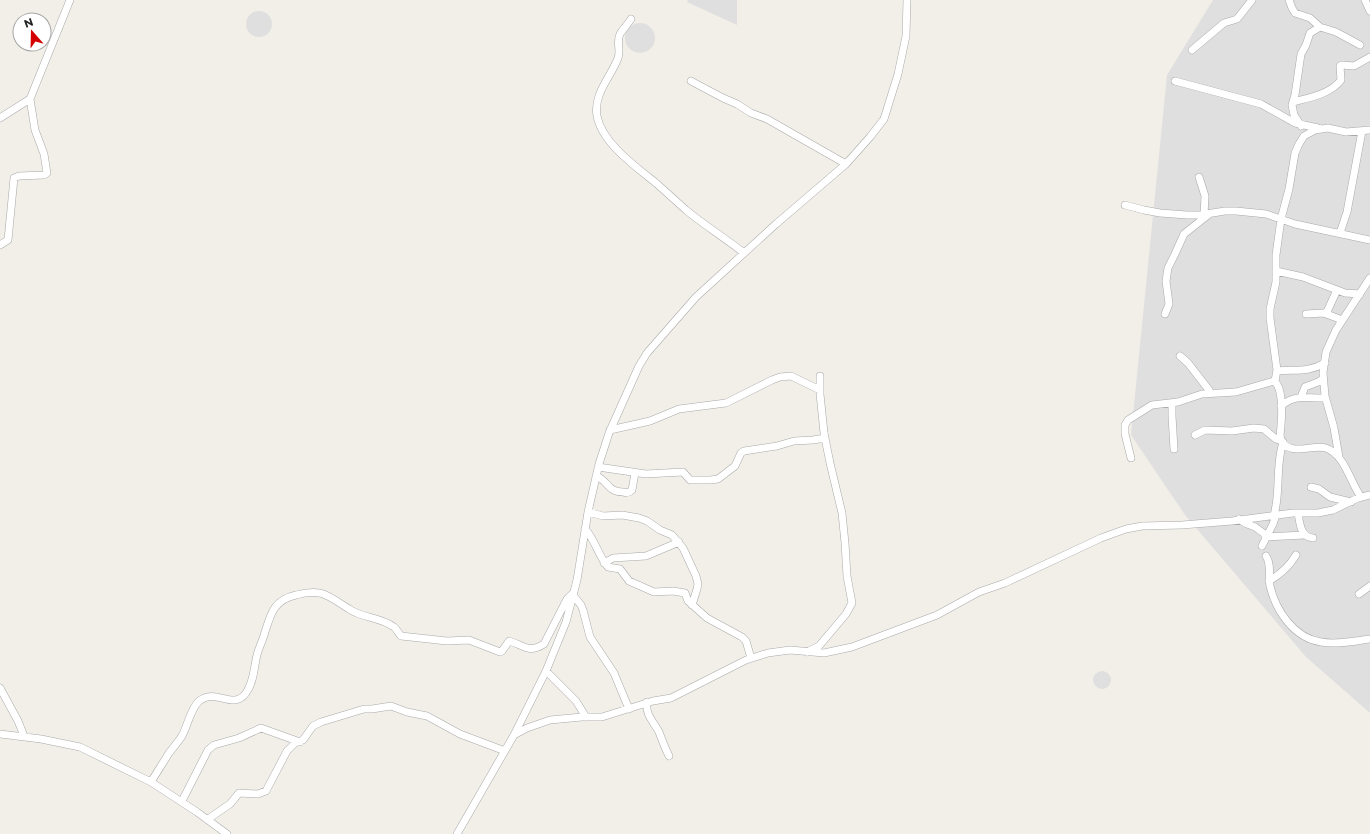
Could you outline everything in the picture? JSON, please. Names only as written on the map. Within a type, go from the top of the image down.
[{"type":"street","points":[[0,245],[8,240],[14,178],[19,176],[44,175],[47,173],[44,154],[35,130],[30,99],[70,0]]},
{"type":"street","points":[[457,834],[514,735],[546,671],[566,622],[580,564],[588,512],[598,467],[610,430],[636,372],[647,353],[696,297],[776,224],[846,164],[870,137],[884,118],[898,74],[906,36],[907,0]]},
{"type":"street","points":[[1192,50],[1218,27],[1224,23],[1237,19],[1252,0]]},
{"type":"street","points":[[1289,0],[1295,13],[1310,18],[1320,27],[1336,32],[1360,45]]},
{"type":"street","points":[[1365,0],[1370,11]]},
{"type":"street","points":[[631,19],[620,34],[618,43],[618,59],[613,71],[598,96],[596,106],[600,127],[612,143],[641,172],[656,183],[686,210],[744,253]]},
{"type":"street","points":[[1304,136],[1294,115],[1293,102],[1301,54],[1310,33],[1320,27]]},
{"type":"street","points":[[1293,102],[1308,98],[1334,86],[1341,80],[1340,66],[1354,66],[1370,57]]},
{"type":"street","points":[[691,80],[723,98],[738,104],[751,113],[768,119],[846,164]]},
{"type":"street","points":[[1175,81],[1261,104],[1300,125],[1321,129]]},
{"type":"street","points":[[0,118],[30,99]]},
{"type":"street","points":[[1262,546],[1273,524],[1275,515],[1278,495],[1278,462],[1282,441],[1280,434],[1281,406],[1276,382],[1277,371],[1270,318],[1276,282],[1276,255],[1281,218],[1289,189],[1298,144],[1308,133],[1321,129],[1328,128],[1346,132],[1366,131],[1347,212],[1340,233]]},
{"type":"street","points":[[1199,177],[1205,196],[1206,214]]},
{"type":"street","points":[[1125,205],[1160,213],[1206,214],[1247,212],[1266,214],[1295,224],[1370,240]]},
{"type":"street","points":[[1165,314],[1169,304],[1166,281],[1168,268],[1184,234],[1206,214]]},
{"type":"street","points":[[1276,271],[1303,277],[1345,293],[1360,294]]},
{"type":"street","points":[[1339,457],[1334,428],[1326,398],[1323,379],[1324,363],[1326,352],[1336,330],[1370,278]]},
{"type":"street","points":[[1326,314],[1337,290]]},
{"type":"street","points":[[1306,314],[1326,314],[1342,320]]},
{"type":"street","points":[[1180,356],[1209,390],[1216,394]]},
{"type":"street","points":[[1277,371],[1298,371],[1320,366],[1324,363]]},
{"type":"street","points":[[610,430],[650,421],[679,409],[726,403],[772,380],[787,376],[791,376],[820,390]]},
{"type":"street","points":[[806,652],[819,646],[846,614],[852,603],[847,576],[840,502],[825,438],[820,376]]},
{"type":"street","points":[[1302,397],[1305,387],[1315,384],[1323,379]]},
{"type":"street","points":[[1196,396],[1236,392],[1268,382],[1276,382]]},
{"type":"street","points":[[1132,458],[1124,425],[1128,420],[1152,405],[1184,401],[1203,391],[1209,390]]},
{"type":"street","points":[[1281,406],[1292,399],[1302,397],[1326,398]]},
{"type":"street","points":[[1172,403],[1174,449]]},
{"type":"street","points":[[1195,435],[1205,430],[1232,431],[1254,428],[1264,429],[1294,449],[1320,446],[1335,452],[1361,497]]},
{"type":"street","points":[[598,467],[646,474],[683,472],[690,480],[715,480],[731,469],[741,453],[744,451],[777,446],[794,441],[825,438]]},
{"type":"street","points":[[596,476],[601,478],[607,486],[616,492],[626,493],[632,490],[635,473]]},
{"type":"street","points":[[1311,487],[1319,489],[1330,497],[1351,502]]},
{"type":"street","points":[[514,735],[527,728],[550,720],[602,717],[647,702],[669,699],[751,658],[779,651],[790,650],[816,653],[834,652],[907,628],[938,615],[979,592],[1005,583],[1101,538],[1126,529],[1142,526],[1182,525],[1239,520],[1298,513],[1318,513],[1332,510],[1361,497],[1370,495]]},
{"type":"street","points":[[588,512],[603,516],[622,515],[639,518],[672,535],[679,542],[696,576],[698,584],[696,597],[692,605]]},
{"type":"street","points":[[1298,513],[1304,535]]},
{"type":"street","points":[[1239,520],[1255,527],[1266,536],[1304,535],[1313,538]]},
{"type":"street","points":[[585,529],[590,534],[595,547],[608,567],[620,569],[629,581],[654,592],[673,591],[685,593],[688,601],[707,618],[742,637],[746,641],[751,658]]},
{"type":"street","points":[[604,563],[612,558],[646,556],[679,542]]},
{"type":"street","points":[[1266,556],[1270,567],[1269,581],[1274,600],[1283,616],[1300,633],[1311,640],[1331,643],[1370,639]]},
{"type":"street","points":[[1269,581],[1281,574],[1296,556]]},
{"type":"street","points":[[1359,594],[1370,586]]},
{"type":"street","points":[[151,782],[181,737],[198,702],[210,696],[236,701],[246,692],[252,679],[257,655],[271,614],[279,603],[289,597],[304,593],[319,592],[330,596],[352,612],[393,626],[402,636],[447,641],[469,640],[500,652],[509,641],[526,649],[538,648],[544,644],[567,599],[572,594]]},
{"type":"street","points":[[572,594],[581,605],[590,637],[614,673],[629,709]]},
{"type":"street","points":[[546,671],[576,701],[586,717]]},
{"type":"street","points":[[0,688],[18,721],[24,736]]},
{"type":"street","points":[[647,702],[649,717],[658,731],[670,756]]},
{"type":"street","points":[[208,819],[227,805],[239,793],[258,794],[266,791],[287,751],[295,743],[304,739],[313,726],[357,710],[372,709],[388,705],[427,716],[460,734],[504,751]]},
{"type":"street","points":[[182,801],[208,750],[214,745],[239,738],[261,728],[300,742]]},
{"type":"street","points":[[0,734],[55,741],[80,747],[151,782],[182,801],[227,834]]},
{"type":"shaded area","points":[[688,0],[737,0],[737,25],[687,2]]},
{"type":"shaded area","points":[[1213,0],[1370,0],[1370,713],[1306,657],[1185,515],[1131,435],[1167,75]]},
{"type":"shaded area","points":[[259,11],[268,15],[272,24],[268,33],[259,37],[250,33],[246,24],[250,15]]},
{"type":"shaded area","points":[[640,23],[651,27],[655,38],[651,49],[640,53],[629,49],[625,38],[629,27]]},
{"type":"shaded area","points":[[1102,671],[1108,674],[1111,680],[1108,686],[1102,689],[1096,686],[1093,680],[1096,674]]}]
